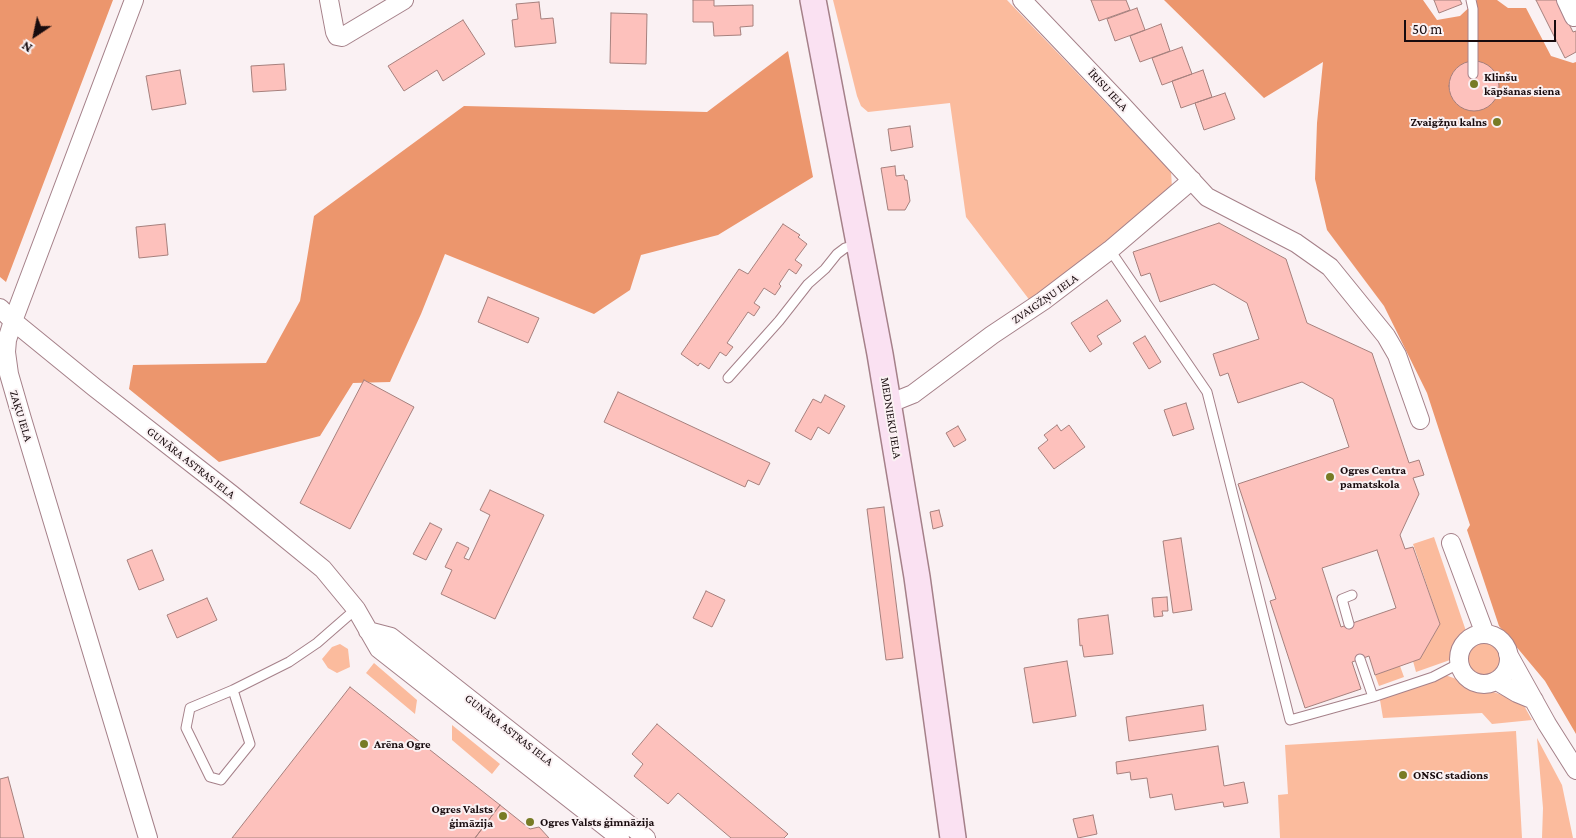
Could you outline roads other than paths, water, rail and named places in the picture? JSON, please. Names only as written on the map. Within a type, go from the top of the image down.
[{"type":"street","name":"ZAĶU IELA","points":[[134,0],[13,321],[7,340],[6,352],[9,374],[148,838]]},
{"type":"street","points":[[329,0],[335,32],[337,36],[342,37],[404,0]]},
{"type":"street","name":"MEDNIEKU IELA","points":[[813,0],[880,354],[917,577],[953,838]]},
{"type":"street","name":"ĪRISU IELA","points":[[1022,0],[1207,197],[1296,243],[1330,267],[1386,336],[1397,355],[1420,420]]},
{"type":"street","points":[[1566,0],[1574,17],[1576,16]]},
{"type":"street","name":"ZVAIGŽŅU IELA","points":[[888,404],[913,394],[992,335],[1043,301],[1110,250],[1192,180]]},
{"type":"street","name":"GUNĀRA ASTRAS IELA","points":[[0,308],[13,321],[94,387],[231,494],[323,570],[356,609],[379,649],[620,838]]},
{"type":"street","points":[[1451,542],[1485,634]]},
{"type":"street","name":"GUNĀRA ASTRAS IELA","points":[[368,631],[391,637],[646,838]]},
{"type":"street","points":[[1508,654],[1508,665],[1505,673],[1497,681],[1486,684],[1471,680],[1465,675],[1460,663],[1460,654],[1463,646],[1469,639],[1485,634],[1500,640],[1576,770]]},
{"type":"street","points":[[1497,681],[1517,693],[1534,700]]},
{"type":"lane","points":[[1471,0],[1473,9],[1473,74]]},
{"type":"lane","points":[[728,378],[808,284],[825,269],[837,254],[845,248],[859,244]]},
{"type":"lane","points":[[1110,250],[1207,392],[1290,720],[1373,698],[1433,677],[1460,663]]},
{"type":"lane","points":[[1349,624],[1342,598],[1352,595]]},
{"type":"lane","points":[[233,690],[250,744],[221,780],[210,777],[186,728],[190,708],[233,690],[289,662],[318,643],[356,609]]},
{"type":"lane","points":[[1360,659],[1373,698]]},
{"type":"place","name":"Klinšu kāpšanas siena","points":[[1474,84]]},
{"type":"place","name":"Zvaigžņu kalns","points":[[1497,122]]},
{"type":"place","name":"Ogres Centra pamatskola","points":[[1330,477]]},
{"type":"place","name":"Arēna Ogre","points":[[364,744]]},
{"type":"place","name":"ONSC stadions","points":[[1403,775]]},
{"type":"place","name":"Ogres Valsts ģimāzija","points":[[503,816]]},
{"type":"place","name":"Ogres Valsts ģimnāzija","points":[[530,822]]}]
